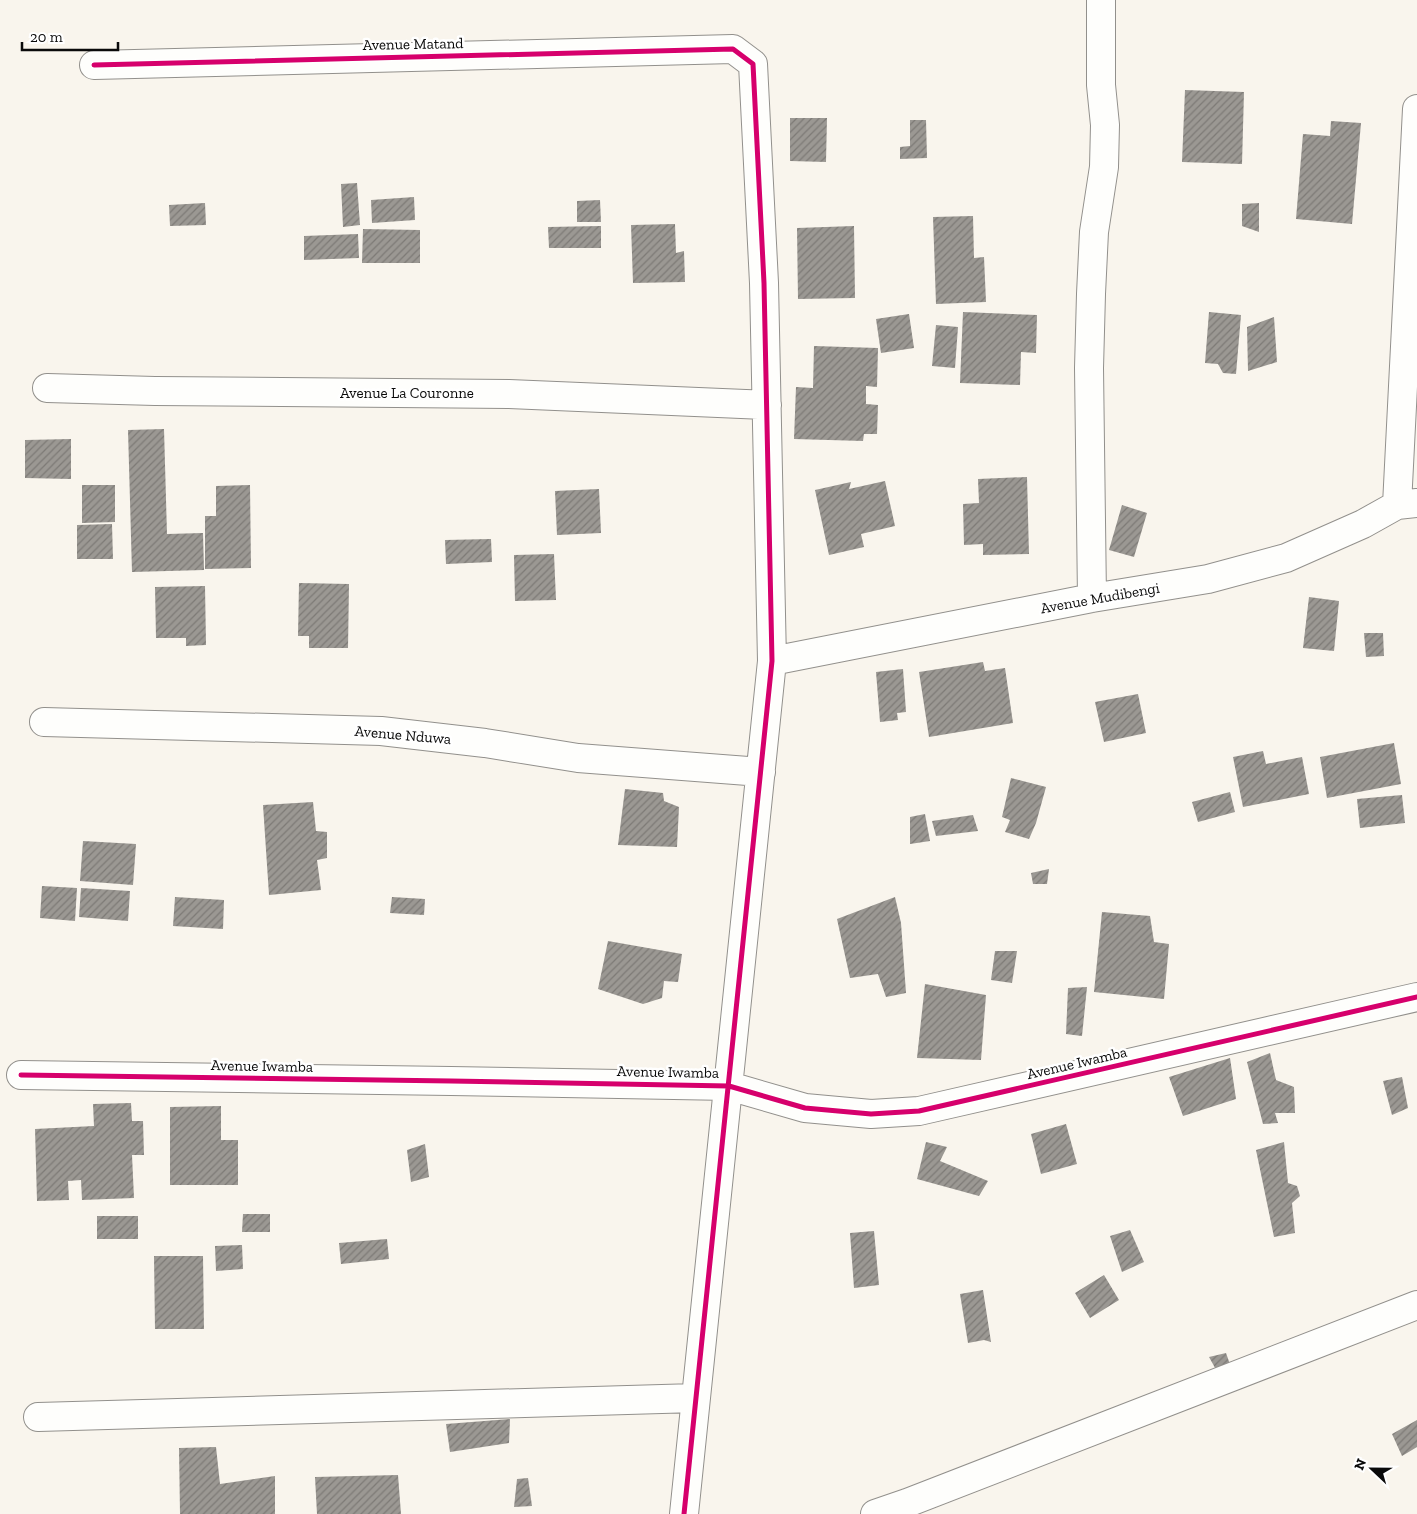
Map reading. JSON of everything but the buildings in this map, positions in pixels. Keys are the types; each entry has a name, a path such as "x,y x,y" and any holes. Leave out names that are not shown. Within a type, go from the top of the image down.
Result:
{"street":[{"path":"1092,598 1089,368 1094,232 1104,167 1105,125 1101,85 1101,0"},
{"name":"Avenue Matand","path":"94,65 733,49 753,64 764,282 767,405"},
{"path":"1407,504 1417,109"},
{"name":"Avenue La Couronne","path":"47,388 509,394 767,405"},
{"path":"684,1514 772,661 767,405"},
{"name":"Avenue Mudibengi","path":"772,661 1092,598 1208,580 1286,558 1407,504"},
{"name":"Avenue Nduwa","path":"44,722 381,730 485,743 578,758 761,772"},
{"name":"Avenue Iwamba","path":"21,1076 729,1086 805,1108 871,1114 919,1111 1417,997"},
{"path":"875,1514 916,1500 1417,1306"},
{"path":"38,1417 696,1398"}],"cycle path":[{"path":"94,65 733,49 753,64 764,283 772,661 684,1514"},
{"path":"21,1075 729,1086 805,1108 871,1114 919,1111 1417,997"}]}
